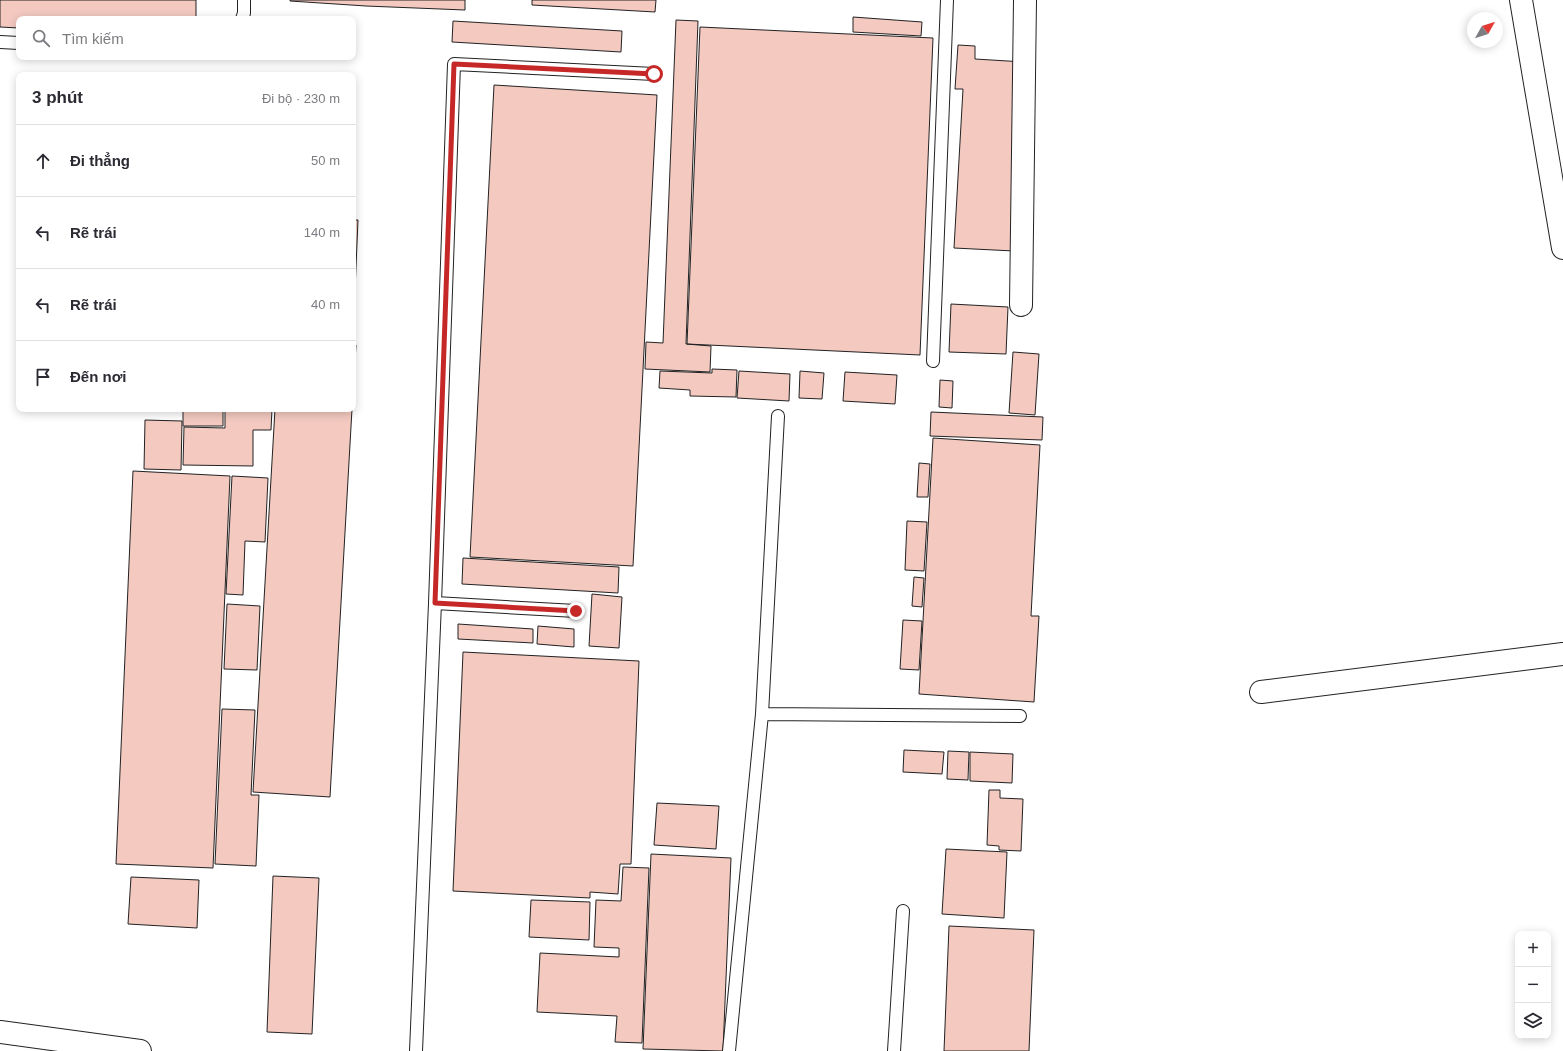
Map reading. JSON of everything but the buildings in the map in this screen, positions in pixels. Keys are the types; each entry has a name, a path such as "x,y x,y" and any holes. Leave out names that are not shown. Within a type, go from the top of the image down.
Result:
{"street":[{"path":"1021,305 1025,0"},
{"path":"1521,0 1563,248"},
{"path":"1260,692 1563,654"},
{"path":"0,1032 140,1051"}],"lane":[{"path":"243,16 244,0"},
{"path":"933,361 947,0"},
{"path":"0,42 16,43"},
{"path":"416,1051 435,603 454,64 654,74"},
{"path":"728,1051 762,714 778,416"},
{"path":"435,603 576,611"},
{"path":"762,714 1020,716"},
{"path":"894,1051 903,911"}],"route":[{"path":"576,611 435,603 454,64 654,74"}]}
